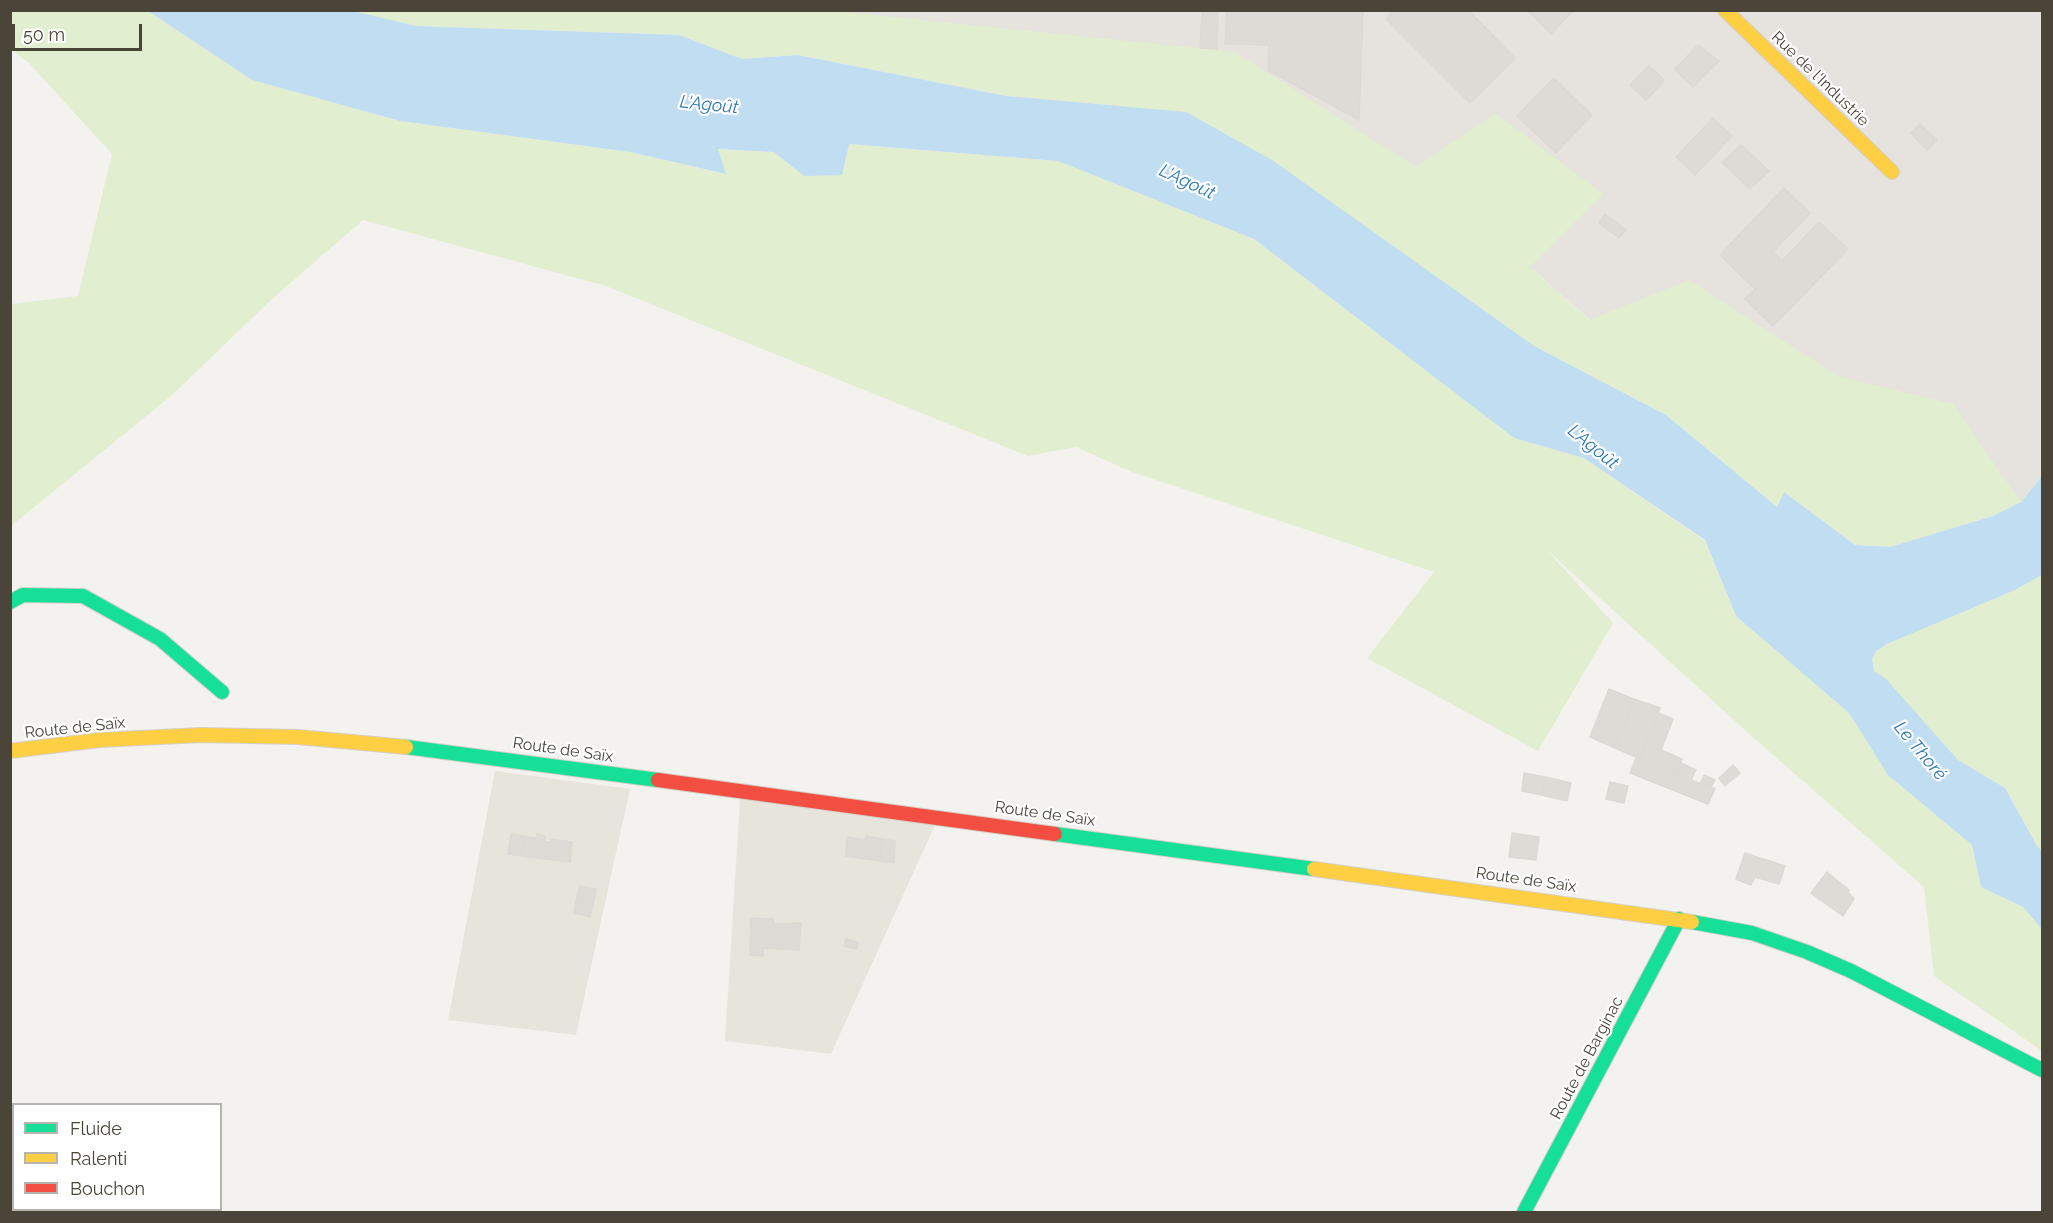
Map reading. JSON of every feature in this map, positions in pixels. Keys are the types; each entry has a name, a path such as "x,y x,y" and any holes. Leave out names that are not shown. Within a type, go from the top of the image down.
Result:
{"street":[{"name":"Rue de l'Industrie","path":"1725,10 1892,172"},
{"path":"10,602 23,595 83,596 160,639 222,692"},
{"name":"Route de Saïx","path":"10,751 99,740 201,735 298,737 456,752 1679,919 1752,933 1806,952 1851,971 2043,1070"},
{"name":"Route de Barginac","path":"1524,1212 1679,919"}],"shaded area":[{"path":"757,11 2042,11 2042,476 2021,502 1784,492 1530,267"},
{"path":"495,771 630,789 576,1035 448,1020"},
{"path":"740,799 935,825 831,1054 725,1041"}],"green space":[{"path":"826,10 1235,52 1416,167 1495,113 1603,194 1530,267 1589,320 1689,280 1838,376 1953,404 2021,502 1993,516 1890,547 1855,545 1784,492 1777,507 1666,415 1534,346 1186,112 1006,96 798,55 742,59 679,35 416,26 348,11"},
{"path":"11,11 148,11 252,80 400,121 630,152 725,174 717,149 774,152 804,176 849,144 1058,161 1254,239 1514,438 1584,458 1705,541 1736,616 1849,713 1888,775 1972,845 1981,887 2023,907 2042,929 2042,1051 1934,976 1924,887 1747,732 1546,549 1613,623 1538,751 1367,658 1434,572 1132,472 1076,447 1028,456 606,286 363,220 273,298 172,395 11,526 11,304 78,296 112,154 29,63 11,49"},
{"path":"2042,575 2042,851 2005,788 1958,760 1886,680 1874,671 1872,659 1876,651 1887,644 2015,590"}],"water":[{"path":"348,10 416,26 679,35 742,59 798,55 1006,96 1186,112 1272,160 1534,346 1666,415 1777,507 1784,492 1855,545 1890,547 1993,516 2021,502 2042,476 2042,575 2015,590 1887,644 1876,651 1872,659 1874,671 1886,679 1958,760 2005,788 2042,851 2042,929 2023,907 1981,887 1972,845 1888,775 1849,713 1736,616 1705,540 1584,458 1514,438 1254,239 1058,161 849,144 842,175 804,176 774,152 718,149 726,174 630,152 400,121 252,80 148,11"}],"building":[{"path":"1227,10 1363,10 1359,120 1268,70 1269,45 1225,44"},
{"path":"1394,10 1468,10 1515,58 1470,103 1386,19"},
{"path":"1528,10 1574,10 1551,34"},
{"path":"1202,13 1218,13 1217,49 1200,48"},
{"path":"1698,45 1719,61 1693,87 1675,69"},
{"path":"1649,66 1661,77 1642,96 1630,85"},
{"path":"1661,77 1664,81 1646,100 1642,96"},
{"path":"1554,78 1592,115 1556,153 1517,116"},
{"path":"1713,118 1732,136 1695,175 1676,157"},
{"path":"1920,124 1937,140 1927,150 1911,133"},
{"path":"1741,145 1769,171 1750,189 1722,162"},
{"path":"1784,188 1810,213 1773,252 1782,261 1819,222 1848,249 1773,326 1745,299 1755,289 1720,255"},
{"path":"1605,214 1626,230 1619,238 1599,223"},
{"path":"1609,689 1634,699 1615,748 1590,737"},
{"path":"1634,699 1660,708 1640,759 1615,748"},
{"path":"1658,713 1673,719 1661,750 1646,744"},
{"path":"1646,744 1661,750 1655,765 1676,774 1681,763 1696,770 1691,780 1715,789 1708,804 1630,773 1636,758 1640,759"},
{"path":"1661,750 1682,759 1676,774 1655,765"},
{"path":"1733,765 1740,773 1725,786 1719,778"},
{"path":"1524,773 1545,777 1542,795 1522,791"},
{"path":"1704,775 1715,780 1711,787 1700,784"},
{"path":"1545,777 1571,783 1567,801 1542,795"},
{"path":"1610,782 1628,786 1624,803 1606,799"},
{"path":"1512,833 1539,837 1536,860 1509,857"},
{"path":"511,834 524,836 522,856 508,854"},
{"path":"537,834 545,836 545,842 551,842 551,839 572,842 570,862 522,856 524,836 536,838"},
{"path":"866,836 882,839 880,861 846,856 847,837 865,840"},
{"path":"882,839 895,841 894,863 880,861"},
{"path":"1745,853 1785,866 1779,884 1755,877 1751,885 1736,879"},
{"path":"1827,872 1849,890 1848,892 1854,899 1843,916 1811,893"},
{"path":"580,886 596,889 594,900 577,897"},
{"path":"577,897 594,900 590,917 574,913"},
{"path":"751,918 774,919 774,924 801,923 799,950 763,948 763,956 750,955"},
{"path":"846,939 858,942 857,949 844,946"}],"traffic: fast":[{"path":"10,602 23,595 83,596 160,639 222,692"},
{"path":"406,747 658,780"},
{"path":"1055,834 1314,869"},
{"path":"1524,1212 1679,919"},
{"path":"1692,922 1752,933 1807,952 1851,971 2042,1070"}],"traffic: slow":[{"path":"1725,10 1892,172"},
{"path":"10,751 99,740 201,735 298,737 406,747"},
{"path":"1314,869 1692,922"}],"traffic: jam":[{"path":"658,780 1055,834"}],"water label":[{"name":"L'Agoût","path":"709,105"},
{"name":"L'Agoût","path":"1187,182"},
{"name":"L'Agoût","path":"1593,447"},
{"name":"Le Thoré","path":"1920,751"}]}
